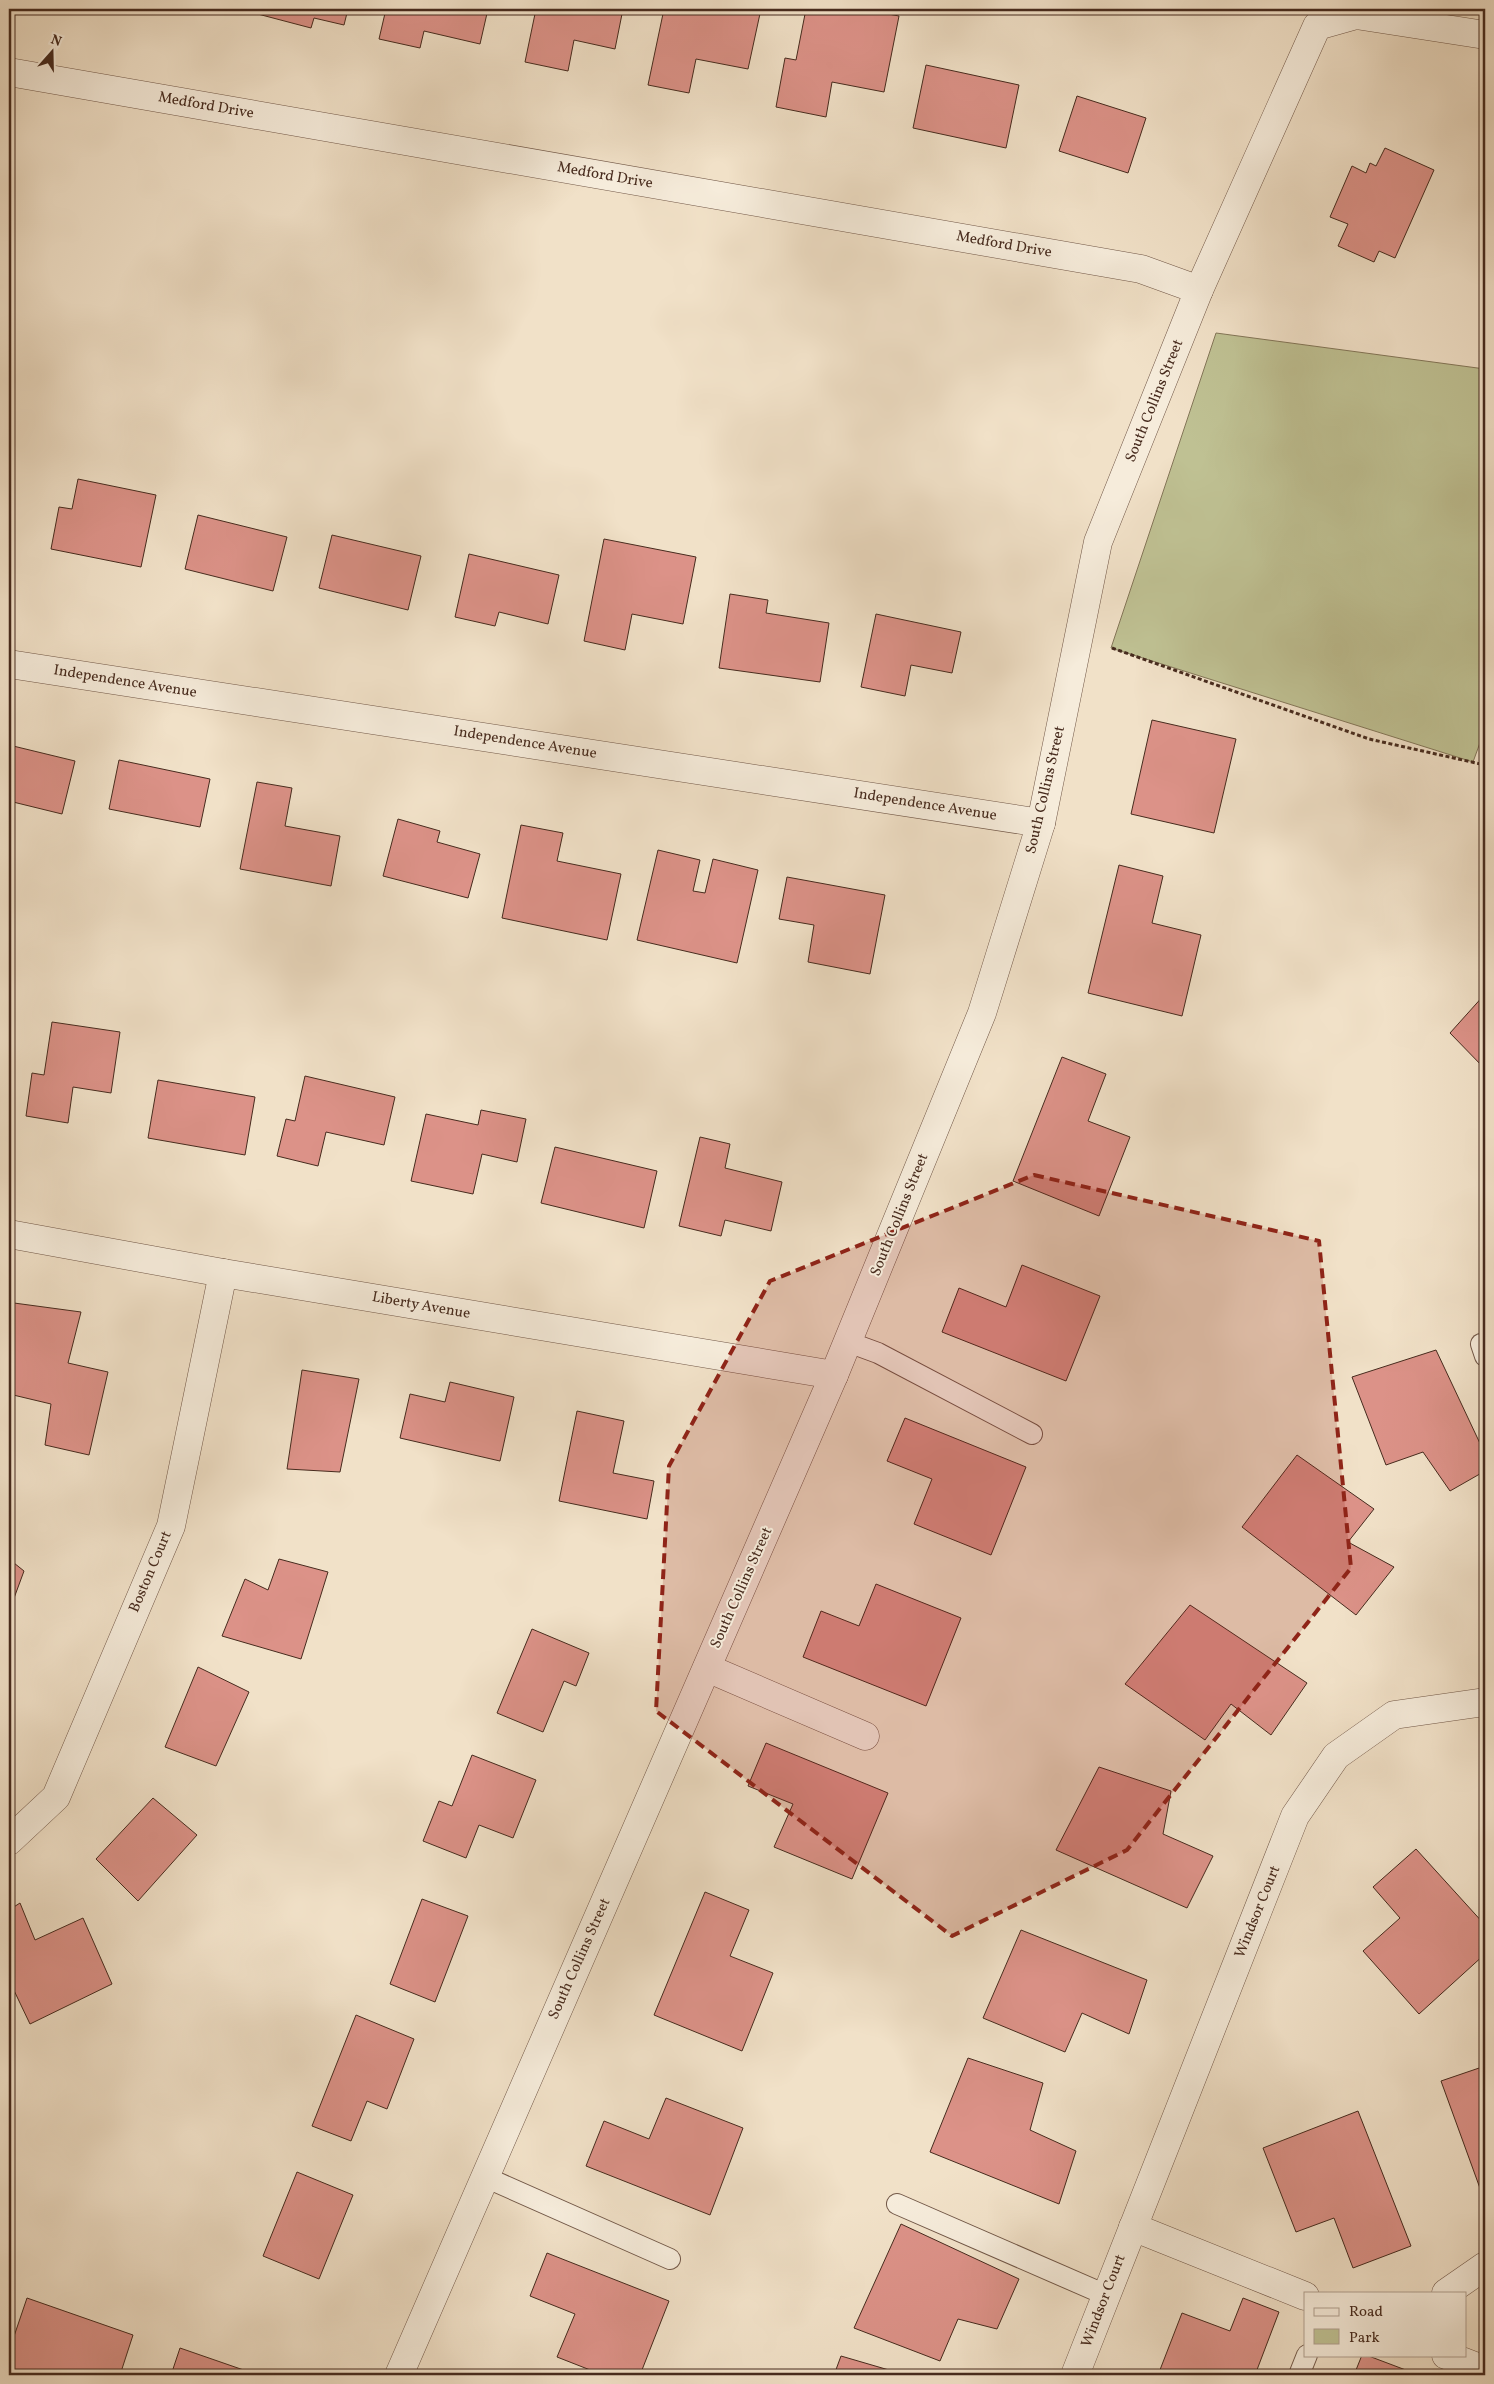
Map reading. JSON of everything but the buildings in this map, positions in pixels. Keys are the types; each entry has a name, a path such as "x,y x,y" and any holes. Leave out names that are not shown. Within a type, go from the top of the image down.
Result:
{"street":[{"name":"South Collins Street","path":"399,2375 834,1375 982,1013 1041,823 1098,542 1199,290 1317,26 1356,15 1485,35"},
{"name":"Medford Drive","path":"9,72 1142,269 1199,290"},
{"name":"Independence Avenue","path":"9,664 1041,823"},
{"name":"Liberty Avenue","path":"9,1234 223,1273 834,1375"},
{"name":"Boston Court","path":"9,1841 56,1797 171,1526 223,1273"},
{"path":"707,1668 865,1736"},
{"name":"Windsor Court","path":"1075,2375 1295,1816 1336,1756 1394,1716 1485,1702"},
{"path":"1133,2226 1304,2296"},
{"path":"1447,2292 1485,2266"},
{"path":"1448,2356 1484,2372"}],"lane":[{"path":"848,1342 878,1353 1032,1434"},
{"path":"485,2177 670,2259"},
{"path":"897,2204 1106,2295"},
{"path":"1299,2375 1307,2356"}],"path":[{"path":"1111,648 1369,739 1485,765"}],"highlighted area":[{"path":"1034,1175 1319,1241 1351,1568 1127,1850 952,1936 656,1711 669,1466 770,1281"}],"green space":[{"path":"1216,333 1485,369 1485,729 1473,762 1111,648"}]}
